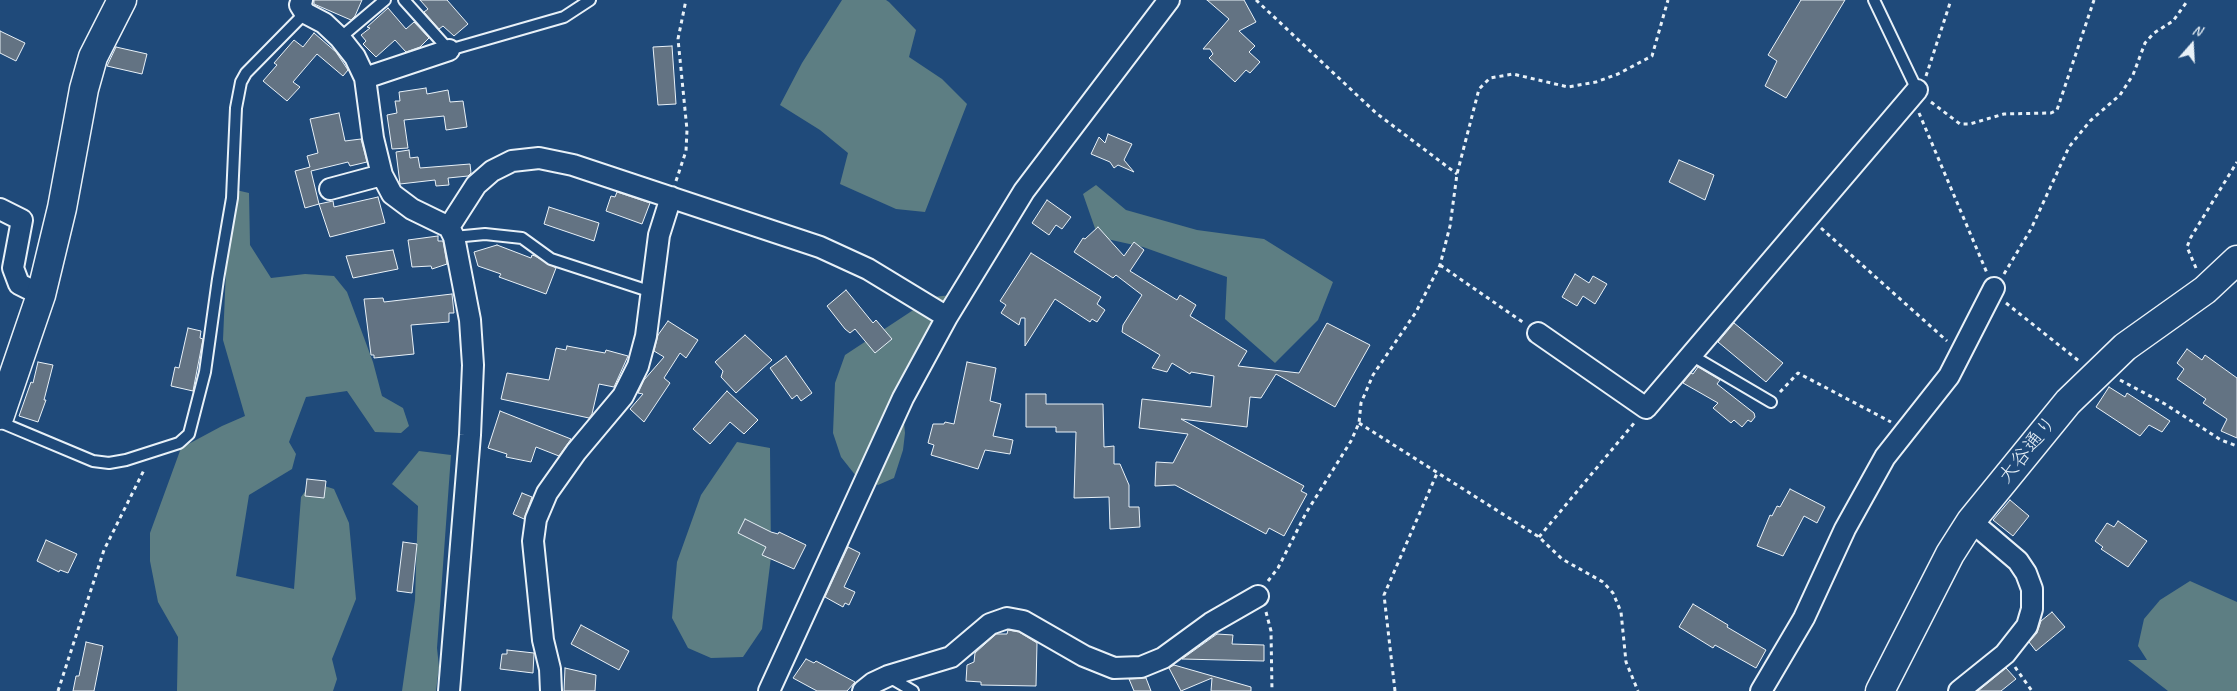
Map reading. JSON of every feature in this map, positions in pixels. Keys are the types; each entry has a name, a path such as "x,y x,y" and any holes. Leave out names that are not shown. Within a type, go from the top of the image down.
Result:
{"street":[{"path":"0,415 41,296 62,208 84,89 93,57 122,0"},
{"path":"769,691 902,398 947,317 1024,191 1169,0"},
{"path":"303,7 340,38 355,57 365,78 373,138 382,175 392,194 412,209 451,232"},
{"path":"365,78 449,50"},
{"path":"1538,333 1646,408 1917,90"},
{"path":"449,691 470,434 473,365 470,320 451,232 476,185 492,171 512,161 539,158 573,165 820,247 868,269 947,317"},
{"path":"330,188 382,175"},
{"path":"551,691 550,669 543,640 533,541 536,519 547,493 576,452 623,396 638,366 646,336 659,235 671,197"},
{"path":"0,210 22,220 13,268 19,284 41,296"},
{"name":"大谷通り","path":"1880,691 1950,554 1971,521 2068,402 2125,347 2205,290 2237,260"},
{"path":"1761,691 1804,618 1844,529 1885,458 1949,376 1994,288"},
{"path":"1959,691 2005,654 2026,626 2032,609 2032,589 2026,573 2018,561 1971,521"},
{"path":"862,691 888,676 952,657 990,624 1007,618 1023,621 1084,656 1114,668 1141,667 1163,658 1211,623 1258,596"}],"lane":[{"path":"340,38 385,0"},
{"path":"404,0 449,50 564,17 590,0"},
{"path":"1874,0 1917,90"},
{"path":"0,422 93,461 109,463 179,443 189,434 205,372 232,198 236,108 241,82 246,73 303,7"},
{"path":"451,232 522,238 551,259 652,292"},
{"path":"1691,355 1771,402"},
{"path":"888,676 913,691"}],"path":[{"path":"671,197 686,150 687,130 678,39 686,0"},
{"path":"1256,0 1376,114 1457,174"},
{"path":"1272,691 1271,631 1267,615 1258,596 1278,568 1306,513 1351,441 1359,423 1361,402 1373,375 1416,312 1440,264 1450,226 1457,174 1479,89 1490,78 1513,74 1568,87 1596,82 1618,74 1652,56 1668,0"},
{"path":"1951,0 1925,80 1917,90 1916,105 1998,297 2098,372 2144,392 2221,440 2237,446"},
{"path":"1917,90 1960,124 1970,124 2004,114 2051,113 2057,110 2094,0"},
{"path":"1994,288 2027,236 2069,148 2090,121 2120,95 2133,74 2145,43 2154,33 2173,21 2188,0"},
{"path":"2205,290 2187,247 2190,237 2237,162"},
{"path":"1809,218 1962,352"},
{"path":"1440,264 1538,333"},
{"path":"1771,402 1798,373 1907,430"},
{"path":"1539,536 1646,408"},
{"path":"1359,423 1539,536 1562,559 1603,582 1613,593 1621,612 1626,662 1638,691"},
{"path":"58,691 104,550 147,465 149,453"},
{"path":"1395,691 1384,595 1438,471"},
{"path":"2005,654 2032,691"}],"green space":[{"path":"842,0 886,0 889,2 916,30 909,57 942,79 967,104 925,212 896,209 840,184 848,153 820,130 780,105 802,63"},
{"path":"1096,185 1126,210 1197,230 1264,239 1333,282 1318,320 1275,363 1225,319 1227,277 1143,247 1098,237 1083,194"},
{"path":"236,190 249,193 250,245 271,278 305,274 334,276 347,292 373,362 382,396 403,408 409,426 401,433 375,432 347,391 306,397 289,442 296,454 292,469 249,495 236,576 294,589 301,497 312,482 334,489 349,523 356,599 332,659 337,679 333,691 177,691 178,637 158,602 150,561 150,533 181,448 245,416 223,340 227,246"},
{"path":"961,294 934,348 900,381 905,433 903,450 894,478 878,485 856,476 841,457 833,433 835,383 845,355 933,297"},
{"path":"737,442 770,448 771,557 762,629 743,657 711,658 688,648 672,618 677,562 701,495"},
{"path":"419,451 451,455 437,648 439,667 436,691 402,691 415,600 418,506 392,484"},
{"path":"2190,581 2237,602 2237,691 2168,691 2128,660 2147,660 2138,646 2144,619 2160,600"}],"building":[{"path":"314,0 362,0 355,16 351,20 314,4"},
{"path":"420,0 447,0 468,24 454,36 443,26 439,29 424,12 428,9"},
{"path":"1207,0 1244,0 1256,22 1239,31 1255,46 1249,52 1260,62 1250,73 1246,70 1235,82 1209,58 1213,54 1210,49 1203,49 1229,19"},
{"path":"1801,0 1845,0 1786,98 1765,86 1777,61 1768,55"},
{"path":"388,8 406,29 414,22 429,38 420,47 406,52 395,40 376,57 363,44 366,41 361,35"},
{"path":"0,31 25,43 16,61 0,53"},
{"path":"314,33 336,52 348,70 343,76 317,54 293,82 300,87 287,101 263,81 277,65 274,63 294,40 303,47"},
{"path":"672,46 676,104 658,105 653,47"},
{"path":"116,47 147,54 142,74 107,66"},
{"path":"426,88 427,94 448,90 450,102 463,101 467,127 446,130 444,116 404,120 408,148 392,149 387,115 397,113 395,101 400,101 399,92"},
{"path":"339,113 345,141 361,139 367,162 350,166 348,162 311,171 319,204 305,208 295,171 310,167 307,156 318,153 310,119"},
{"path":"1108,134 1132,144 1124,160 1134,172 1118,165 1114,168 1110,162 1091,154 1099,137 1105,143"},
{"path":"409,150 410,158 418,157 420,168 470,164 471,173 468,176 448,178 449,185 436,186 435,180 400,184 396,152"},
{"path":"1679,160 1714,175 1705,200 1669,182"},
{"path":"617,192 650,203 642,224 606,211 611,196 615,197"},
{"path":"378,197 385,223 330,237 319,204 333,201 334,207"},
{"path":"1047,200 1071,217 1062,229 1056,225 1049,235 1032,223"},
{"path":"549,207 599,223 594,241 544,224"},
{"path":"1098,227 1124,256 1134,242 1144,250 1130,271 1177,300 1180,295 1196,305 1190,316 1247,351 1238,366 1299,373 1327,323 1370,345 1335,407 1276,374 1261,398 1250,397 1247,427 1181,419 1304,486 1301,491 1307,494 1284,536 1269,528 1266,534 1175,485 1155,486 1156,462 1173,463 1188,434 1139,428 1142,399 1211,407 1214,376 1191,372 1190,374 1172,363 1167,372 1152,368 1160,355 1122,332 1123,325 1142,295 1116,275 1113,278 1074,252 1083,238 1085,239"},
{"path":"438,236 438,241 443,241 447,264 432,269 431,266 412,267 408,240"},
{"path":"497,245 531,258 532,255 535,256 556,268 546,294 499,277 501,274 478,266 474,252"},
{"path":"393,250 398,269 353,278 346,256"},
{"path":"1031,253 1101,297 1097,304 1105,310 1097,322 1092,319 1090,322 1055,299 1025,346 1025,318 1021,318 1019,325 1001,313 1006,305 1000,301"},
{"path":"1575,274 1589,283 1593,276 1607,284 1595,304 1583,296 1577,306 1562,297"},
{"path":"846,290 873,323 876,320 892,339 875,353 855,329 850,333 845,329 827,306"},
{"path":"452,294 454,313 449,313 449,322 411,325 414,354 374,358 374,355 371,355 364,299 383,298 384,302"},
{"path":"668,321 698,340 686,358 680,353 664,378 670,383 644,422 630,409 643,394 638,393 644,380 664,357 654,351 658,335"},
{"path":"1734,323 1783,363 1766,382 1718,342"},
{"path":"188,328 201,331 200,338 203,339 193,391 171,386 175,367 179,368"},
{"path":"745,335 772,360 736,393 721,377 723,371 715,362"},
{"path":"567,346 605,353 606,350 628,356 614,387 599,384 592,414 589,418 501,399 507,373 549,380 556,348 566,350"},
{"path":"2187,349 2202,360 2205,355 2237,378 2237,438 2221,431 2227,419 2203,403 2206,399 2177,379 2184,369 2177,363"},
{"path":"786,356 812,393 801,401 797,395 792,399 770,368"},
{"path":"38,362 53,365 44,400 46,400 38,422 19,416 31,382 33,383"},
{"path":"967,362 996,368 990,401 1001,404 993,436 1013,440 1010,454 985,450 978,469 931,455 934,445 928,443 933,424 944,424 945,422 954,424"},
{"path":"1698,367 1720,380 1717,384 1754,413 1755,417 1751,422 1748,420 1742,427 1734,420 1731,423 1713,408 1718,403 1683,383"},
{"path":"2109,387 2125,397 2127,393 2170,421 2162,432 2149,425 2140,436 2096,407"},
{"path":"727,391 758,420 744,434 730,422 710,444 693,429"},
{"path":"1026,394 1046,394 1046,404 1103,404 1104,447 1114,446 1114,464 1120,464 1129,485 1129,507 1139,507 1140,527 1110,529 1109,497 1074,498 1076,432 1056,432 1056,427 1026,427"},
{"path":"500,411 571,439 559,456 536,447 531,462 506,457 507,454 488,448"},
{"path":"307,479 326,481 324,498 305,496"},
{"path":"1790,489 1825,507 1817,523 1804,516 1783,556 1757,546 1770,515 1772,516 1777,506 1780,507"},
{"path":"522,493 532,497 524,519 513,514"},
{"path":"2010,500 2029,516 2013,536 1993,520"},
{"path":"745,519 771,532 778,534 779,532 806,545 794,569 762,555 766,547 738,533"},
{"path":"2118,521 2147,541 2128,567 2101,549 2103,547 2095,541 2107,523 2114,527"},
{"path":"46,540 77,554 68,573 60,570 59,572 37,561"},
{"path":"403,542 417,544 412,593 397,591"},
{"path":"848,547 860,553 844,587 855,592 849,605 845,603 843,607 825,597"},
{"path":"1693,604 1766,650 1756,668 1715,645 1713,648 1679,627"},
{"path":"2052,612 2065,627 2036,651 2029,642 2037,633 2041,621"},
{"path":"581,625 629,651 619,670 571,644"},
{"path":"1008,630 1019,632 1037,643 1036,686 981,685 981,682 966,681 967,665 974,662 975,653 996,634 1007,634"},
{"path":"1217,634 1233,635 1232,644 1264,645 1264,661 1182,659"},
{"path":"86,642 103,646 94,691 73,691 76,676 79,676"},
{"path":"507,650 534,653 533,673 500,669 502,654 507,654"},
{"path":"806,659 814,663 816,661 855,682 847,691 817,691 793,678"},
{"path":"1174,665 1251,687 1251,691 1211,691 1212,678 1181,691 1169,668"},
{"path":"565,668 596,675 595,691 564,691"},
{"path":"2006,668 2016,679 2001,691 1978,691"},
{"path":"1146,678 1151,691 1134,691 1129,679"}]}
